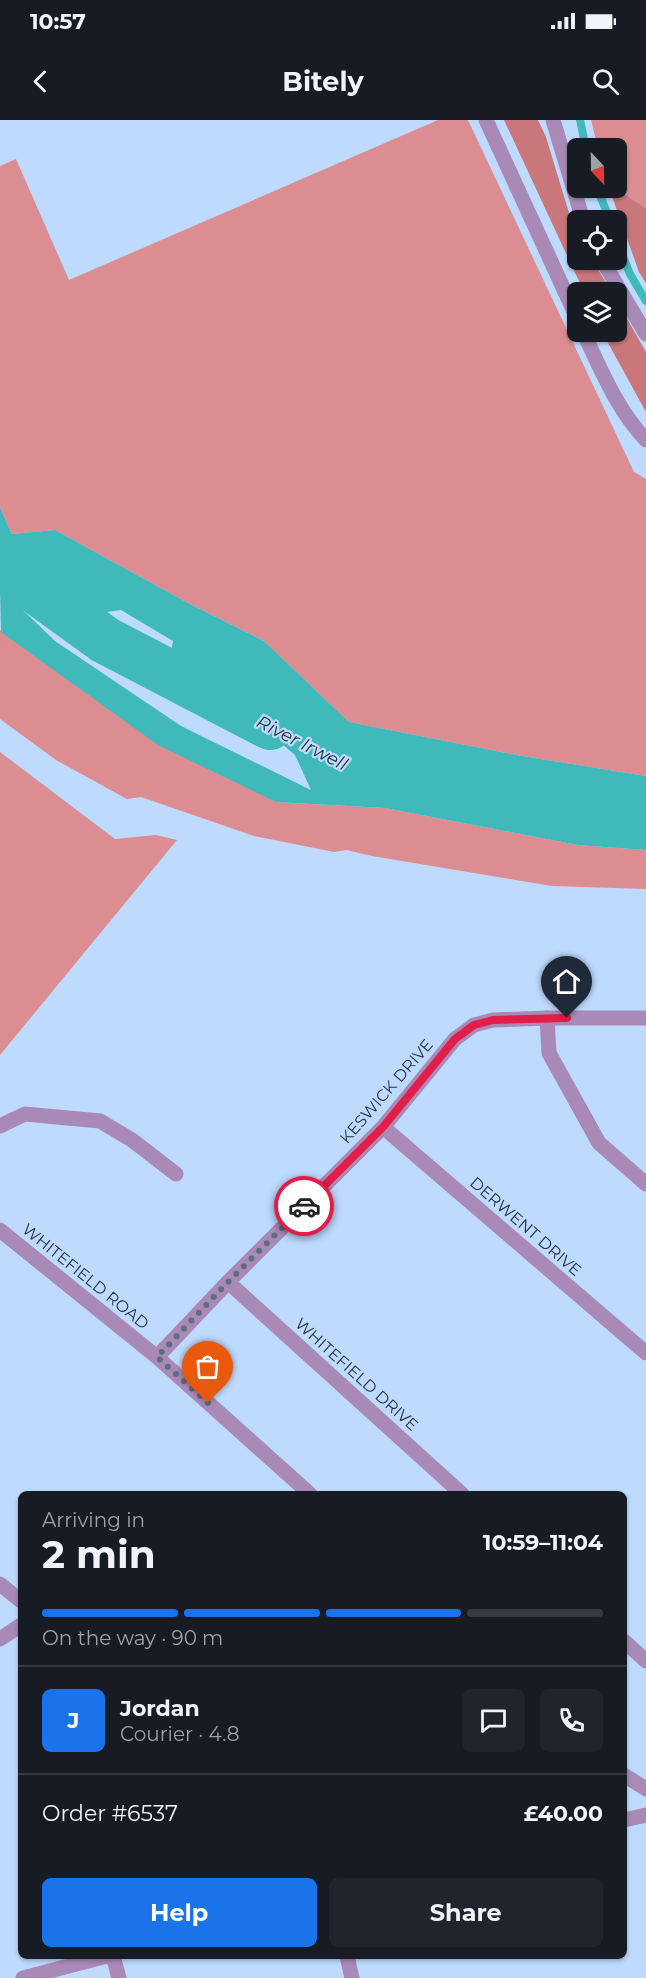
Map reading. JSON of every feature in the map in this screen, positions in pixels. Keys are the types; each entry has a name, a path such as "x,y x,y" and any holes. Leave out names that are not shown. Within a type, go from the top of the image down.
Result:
{"street":[{"path":"486,120 567,296"},
{"path":"554,120 580,210"},
{"path":"608,270 646,334"},
{"path":"588,342 615,399 636,430 646,440"},
{"path":"547,1018 549,1053 599,1143 644,1178"},
{"name":"KESWICK DRIVE","path":"157,1357 228,1282 383,1127 455,1039 474,1025 493,1020 646,1018"},
{"path":"0,1126 25,1114 100,1121 132,1140 176,1174"},
{"name":"DERWENT DRIVE","path":"383,1127 646,1353"},
{"name":"WHITEFIELD ROAD","path":"0,1230 157,1357 307,1491"},
{"name":"WHITEFIELD DRIVE","path":"228,1282 459,1491"},
{"path":"0,1584 18,1599"},
{"path":"0,1639 18,1627"},
{"path":"627,1644 646,1661"},
{"path":"627,1777 646,1789"},
{"path":"627,1819 646,1815"},
{"path":"23,1978 96,1959"},
{"path":"114,1959 119,1978"},
{"path":"347,1959 352,1978"}],"shaded area":[{"path":"438,120 468,120 567,330 567,342 573,342 634,472 646,479 646,776 522,756 349,722 264,641 188,603 55,530 12,534 0,508 0,166 16,159 69,280"},
{"path":"504,120 538,120 546,137 568,210 567,255"},
{"path":"591,120 646,120 646,208 627,196 627,138 596,138"},
{"path":"627,196 646,208 646,283 639,272 627,238 627,210 617,210 613,198 627,198"},
{"path":"574,270 598,270 606,282 579,282"},
{"path":"627,319 646,352 646,412 608,342 627,342"},
{"path":"0,630 66,678 276,802 385,808 578,845 646,850 646,889 552,886 347,850 334,852 254,836 141,797 127,799 56,760 0,719"},
{"path":"0,752 115,839 156,835 177,840 0,1055"}],"water":[{"path":"0,508 12,534 55,530 188,603 264,641 349,722 522,756 646,776 646,850 578,845 385,808 276,802 158,745 1,632 0,588 55,641 181,726 311,790 295,755 270,734 227,711 200,683 169,663 173,641 121,610 84,615 40,604 27,578 0,575"}],"waterway":[{"path":"580,120 584,138"},
{"path":"601,198 606,210"},
{"path":"627,266 646,301"},
{"name":"River Irwell","path":"0,564 105,640 270,726"}],"way so far":[{"path":"208,1403 157,1357 304,1206"}],"route":[{"path":"304,1206 383,1127 455,1039 474,1025 493,1020 567,1018"}]}
